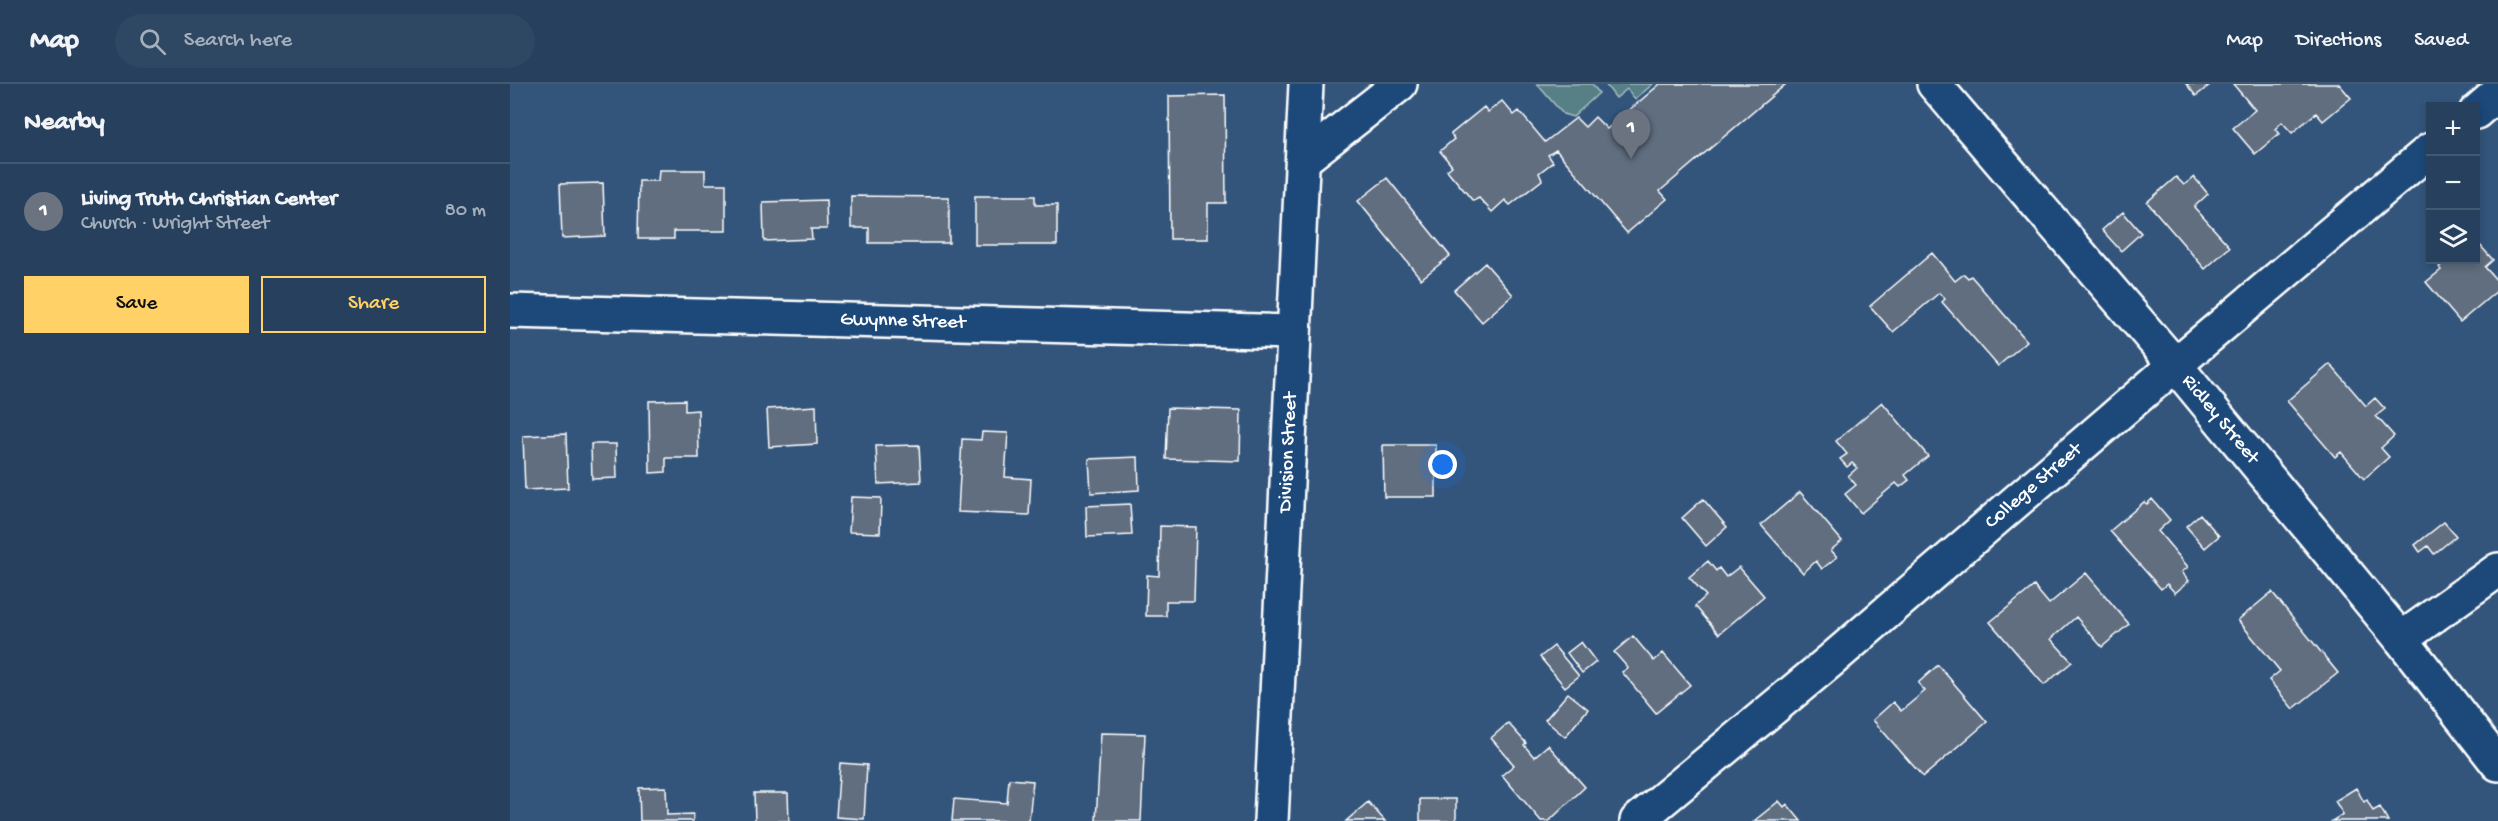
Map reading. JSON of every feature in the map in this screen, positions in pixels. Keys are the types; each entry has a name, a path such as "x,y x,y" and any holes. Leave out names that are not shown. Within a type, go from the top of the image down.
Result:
{"street":[{"name":"Division Street","path":"1271,821 1306,84"},
{"path":"1302,160 1400,84"},
{"name":"Ridley Street","path":"1934,84 2175,365 2401,639 2498,764"},
{"path":"2480,108 2498,93"},
{"name":"College Street","path":"1651,816 2175,365 2426,153"},
{"name":"Gwynne Street","path":"510,311 1294,332"},
{"path":"2401,639 2498,570"}],"green space":[{"path":"1537,84 1592,84 1599,93 1573,117 1563,114"},
{"path":"1605,84 1653,84 1635,99 1627,89 1616,98"}],"building":[{"path":"1660,84 1786,84 1660,191 1667,199 1627,233 1556,150 1548,155 1553,162 1539,173 1542,180 1510,205 1505,200 1492,212 1479,198 1473,201 1447,170 1452,166 1440,151 1454,139 1451,134 1484,107 1488,112 1502,101 1514,115 1519,111 1545,142 1576,118 1585,127 1595,117 1607,129"},
{"path":"2186,84 2211,84 2196,96"},
{"path":"2233,84 2339,84 2351,98 2323,121 2316,113 2292,133 2282,122 2275,129 2279,134 2255,154 2233,128 2255,110"},
{"path":"1225,95 1226,203 1208,203 1208,239 1170,239 1169,96"},
{"path":"659,170 705,170 705,184 726,184 726,231 674,231 674,239 638,239 639,181 658,181"},
{"path":"2176,177 2184,185 2194,177 2208,194 2194,207 2230,247 2205,269 2147,202"},
{"path":"1387,178 1450,256 1421,279 1358,201"},
{"path":"603,183 605,236 562,238 560,184"},
{"path":"851,196 949,197 949,243 869,243 869,228 851,228"},
{"path":"975,196 1035,196 1035,205 1057,205 1057,245 975,245"},
{"path":"826,200 827,229 811,229 812,239 764,241 763,202"},
{"path":"2123,212 2141,233 2121,251 2102,230"},
{"path":"2480,245 2493,260 2485,267 2498,282 2498,290 2460,322 2426,282 2441,270 2439,267 2443,264 2480,264"},
{"path":"1932,253 1955,281 1964,274 1968,278 1971,276 2027,341 1998,366 1942,302 1945,299 1939,293 1893,332 1870,306"},
{"path":"1485,263 1513,295 1482,322 1454,290"},
{"path":"2330,364 2366,406 2375,398 2385,409 2376,416 2394,436 2381,448 2389,457 2364,479 2341,452 2335,457 2287,401"},
{"path":"685,400 685,411 698,410 699,458 666,458 666,472 650,473 649,401"},
{"path":"1882,402 1928,456 1905,475 1909,480 1900,487 1896,483 1861,513 1845,494 1856,485 1848,476 1857,468 1852,463 1847,467 1840,459 1847,454 1836,441"},
{"path":"816,406 817,444 769,447 767,409"},
{"path":"1168,408 1241,410 1240,461 1166,459"},
{"path":"982,432 1008,433 1005,477 1031,479 1029,515 958,512 962,439 981,440"},
{"path":"566,434 568,488 525,490 523,436"},
{"path":"591,444 616,444 617,478 592,479"},
{"path":"919,445 921,482 878,484 876,446"},
{"path":"1383,445 1436,445 1436,497 1384,497"},
{"path":"1138,457 1139,490 1091,493 1089,459"},
{"path":"1800,492 1842,541 1831,550 1837,557 1822,569 1816,561 1803,573 1761,525"},
{"path":"851,497 881,498 880,533 849,532"},
{"path":"1703,499 1727,527 1706,546 1682,518"},
{"path":"2152,499 2170,520 2158,531 2188,567 2182,572 2189,581 2175,593 2167,584 2161,589 2110,531 2144,502 2147,504"},
{"path":"1130,504 1132,535 1087,537 1086,506"},
{"path":"2200,514 2219,536 2205,548 2186,526"},
{"path":"2444,522 2456,536 2434,554 2428,546 2420,552 2415,545"},
{"path":"1160,526 1196,527 1194,601 1166,601 1166,616 1146,616 1147,575 1159,576"},
{"path":"1708,561 1716,571 1719,568 1726,577 1739,567 1764,596 1719,634 1695,606 1706,596 1689,577"},
{"path":"2086,573 2129,624 2102,647 2076,617 2051,639 2072,662 2044,685 1990,622 2034,586 2049,604"},
{"path":"2272,592 2338,673 2293,709 2269,680 2280,671 2238,620"},
{"path":"1633,636 1654,661 1663,653 1690,685 1656,713 1622,672 1628,668 1614,652"},
{"path":"1581,642 1596,662 1582,673 1567,653"},
{"path":"1554,646 1579,676 1565,687 1540,657"},
{"path":"1938,665 1987,722 1923,777 1873,720 1893,702 1901,711 1925,691 1918,683"},
{"path":"1568,693 1588,709 1565,737 1545,720"},
{"path":"1508,723 1526,743 1524,745 1534,757 1548,745 1585,787 1549,821 1541,821 1502,775 1514,765 1491,738"},
{"path":"1101,733 1145,734 1141,821 1096,821"},
{"path":"840,763 867,765 864,819 836,817"},
{"path":"1009,779 1033,781 1029,821 952,821 954,799 1007,803"},
{"path":"666,787 667,815 693,814 693,821 640,821 639,788"},
{"path":"2356,788 2364,802 2367,800 2373,811 2380,807 2388,821 2332,821 2343,814 2335,801"},
{"path":"754,793 788,793 789,821 755,821"},
{"path":"1420,799 1456,799 1456,821 1420,821"},
{"path":"1779,801 1784,807 1787,804 1801,821 1754,821"},
{"path":"1368,802 1385,821 1346,821"}],"place":[{"name":"Living Truth Christian Center","path":"1631,159"}]}
